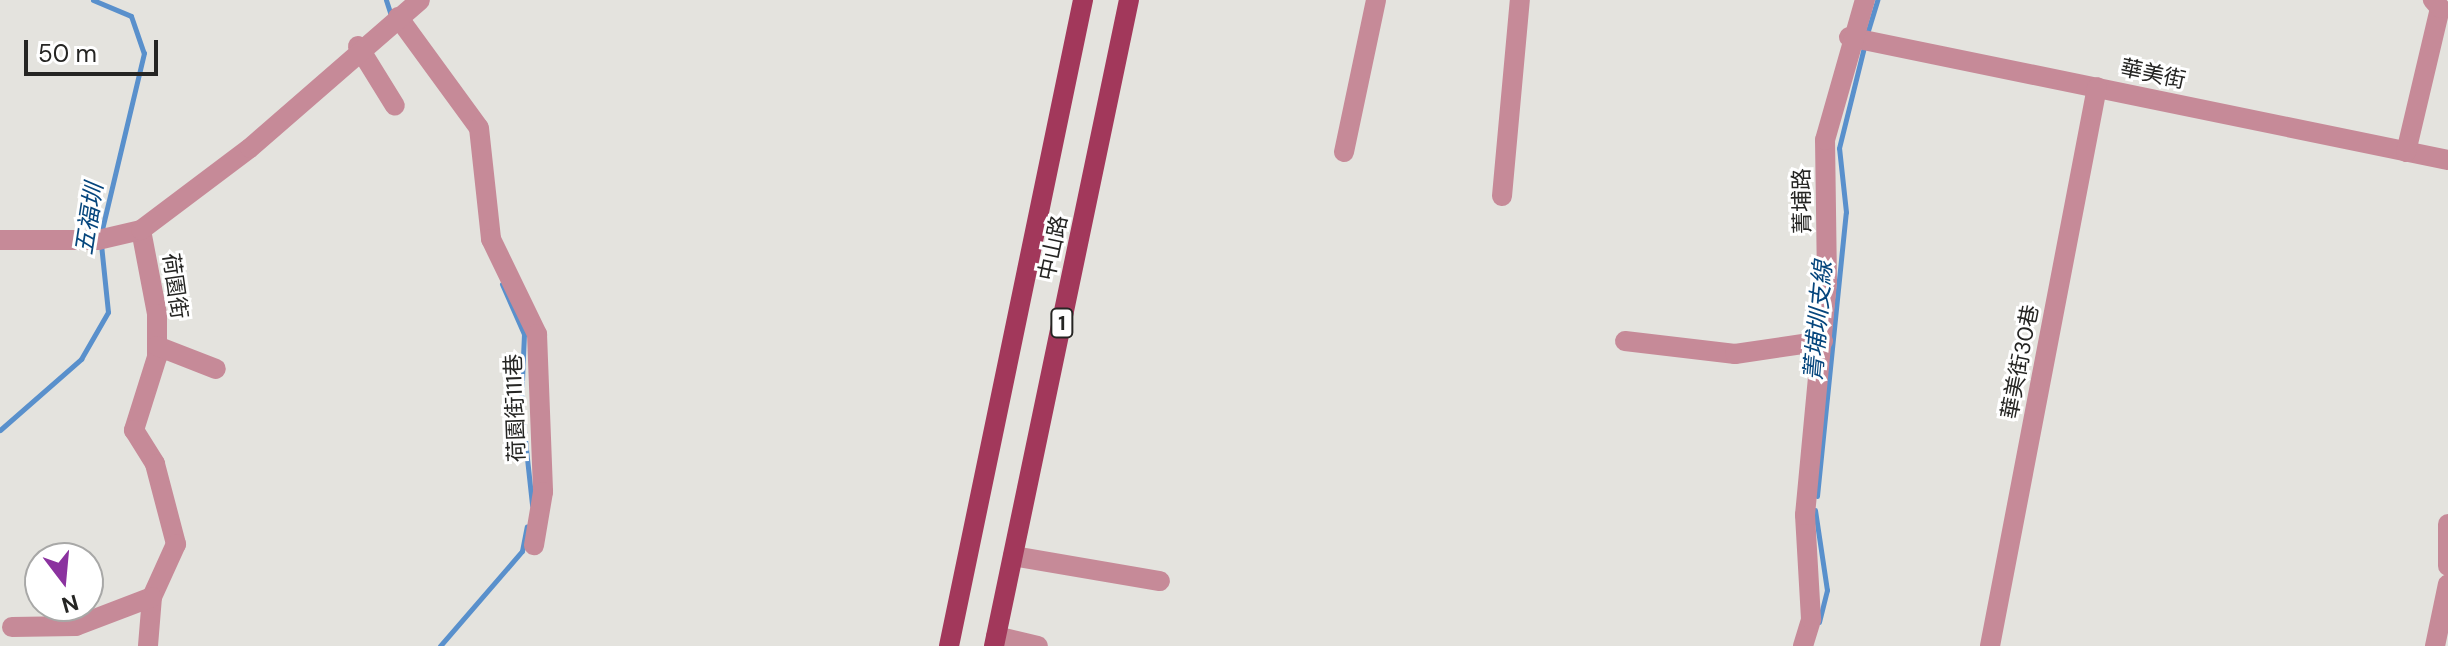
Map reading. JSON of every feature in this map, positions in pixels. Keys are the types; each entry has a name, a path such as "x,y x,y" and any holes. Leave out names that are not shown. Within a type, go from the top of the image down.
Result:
{"main road":[{"name":"中山路","path":"949,646 1083,0"},
{"name":"中山路","path":"995,641 1129,0"}],"street":[{"name":"荷園街","path":"148,646 152,597 176,544 163,485 134,430 157,346 141,230 250,148 358,46 420,0"},
{"path":"1344,152 1376,0"},
{"path":"1502,196 1520,0"},
{"name":"菁埔路","path":"1803,646 1811,619 1805,515 1823,341 1825,140 1849,37 1865,0"},
{"path":"2406,152 2440,6"},
{"name":"荷園街111巷","path":"398,17 479,128 491,239 537,334 543,492 534,545"},
{"name":"華美街","path":"1849,37 2448,160"},
{"path":"358,46 395,106"},
{"name":"華美街30巷","path":"1990,646 2097,87"},
{"path":"0,240 98,240 141,230"},
{"path":"1625,341 1735,354 1823,341"},
{"path":"157,346 216,369"},
{"path":"2448,524 2448,566"},
{"path":"1013,556 1160,581"},
{"path":"2435,646 2448,584"},
{"path":"12,627 76,626 152,597"},
{"path":"995,641 1038,646"}],"waterway":[{"name":"五福圳","path":"93,0 131,16 144,53 101,234"},
{"path":"386,0 392,18"},
{"name":"菁埔圳支線","path":"1866,37 1877,0"},
{"name":"菁埔圳支線","path":"1817,496 1846,212 1839,148 1864,47"},
{"name":"五福圳","path":"0,430 81,359 108,312 101,244"},
{"path":"502,284 524,334 521,403 532,505"},
{"name":"菁埔圳支線","path":"1815,510 1827,590 1819,622"},
{"path":"440,646 522,551 527,526"}]}
